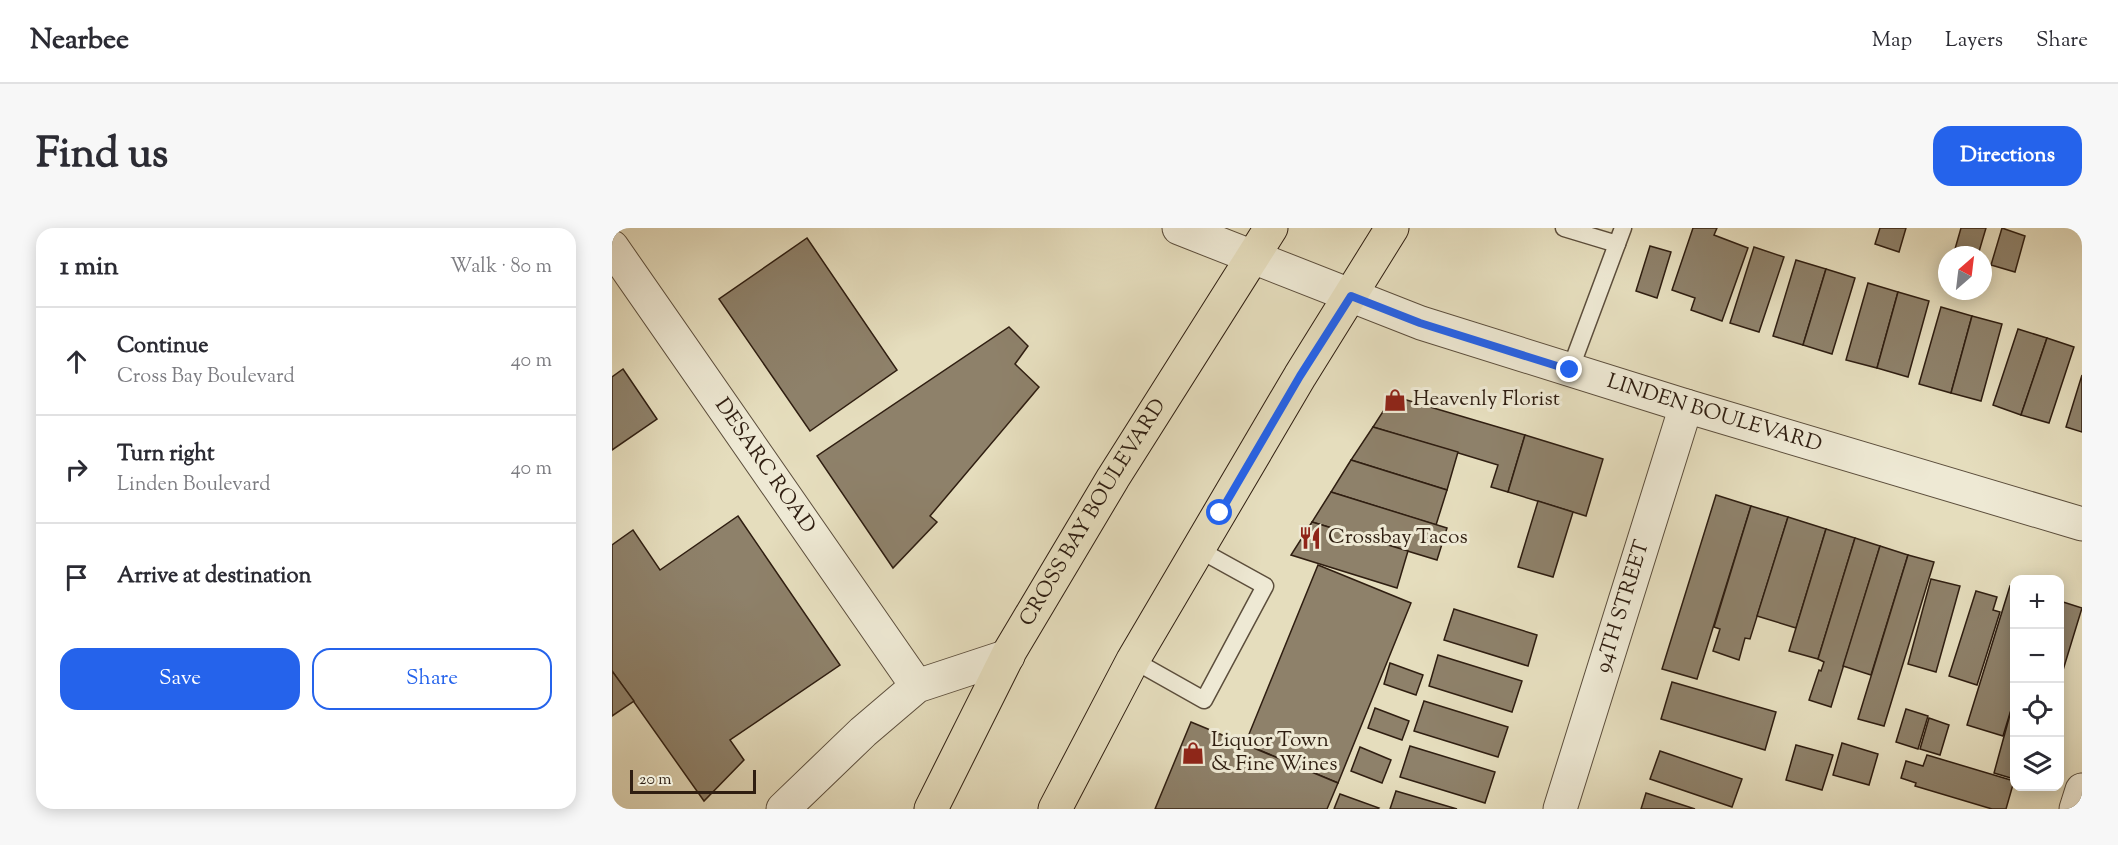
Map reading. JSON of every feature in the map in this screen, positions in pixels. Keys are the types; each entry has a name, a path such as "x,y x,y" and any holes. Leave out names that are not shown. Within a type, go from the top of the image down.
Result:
{"main road":[{"name":"CROSS BAY BOULEVARD","path":"931,809 1008,656 1113,478 1271,228"},
{"path":"1055,809 1133,660 1300,376 1392,228"}],"street":[{"name":"LINDEN BOULEVARD","path":"1179,228 1420,323 1686,406 2082,524"},
{"name":"DESARC ROAD","path":"612,247 917,686"},
{"name":"94TH STREET","path":"1560,809 1686,406"},
{"path":"783,809 863,732 917,686 1008,656"},
{"path":"2076,809 2082,790"}],"lane":[{"path":"1564,228 1617,244"},
{"path":"1570,370 1623,228"},
{"path":"1133,660 1204,700 1265,586 1198,549"}],"building":[{"path":"1693,228 1717,228 1714,235 1748,248 1722,321 1691,310 1695,298 1672,290"},
{"path":"1880,228 1906,228 1899,252 1875,244"},
{"path":"1961,228 1986,228 1981,246 1956,246"},
{"path":"2002,228 2025,236 2015,272 1992,265"},
{"path":"807,238 897,370 810,431 719,299"},
{"path":"1650,246 1671,252 1657,298 1636,291"},
{"path":"1754,247 1784,257 1759,332 1730,323"},
{"path":"1796,260 1826,269 1803,345 1773,336"},
{"path":"1826,269 1855,278 1832,354 1803,345"},
{"path":"1868,283 1898,292 1877,368 1846,360"},
{"path":"1898,292 1929,301 1908,377 1877,368"},
{"path":"1941,307 1972,316 1951,393 1919,384"},
{"path":"1972,316 2002,324 1981,401 1951,393"},
{"path":"1009,327 1028,346 1015,364 1039,387 930,516 937,522 893,568 817,456"},
{"path":"2018,329 2047,338 2021,415 1993,405"},
{"path":"2047,338 2074,347 2049,423 2021,415"},
{"path":"623,369 657,419 612,450 612,377"},
{"path":"2082,375 2082,432 2066,427"},
{"path":"1393,396 1525,435 1508,492 1491,487 1498,465 1373,427"},
{"path":"1373,427 1458,452 1447,490 1351,460"},
{"path":"1525,435 1603,459 1586,516 1508,492"},
{"path":"1351,460 1447,490 1436,525 1331,492"},
{"path":"1331,492 1447,528 1437,560 1312,522"},
{"path":"1716,495 1751,506 1697,679 1662,669"},
{"path":"1538,501 1573,512 1553,577 1518,567"},
{"path":"1751,506 1788,517 1750,639 1745,638 1739,660 1713,651 1720,629 1714,627"},
{"path":"738,516 840,665 730,740 744,760 704,801 612,671 612,545 633,530 660,570"},
{"path":"1788,517 1826,529 1796,628 1757,616"},
{"path":"1312,522 1408,551 1397,588 1291,555"},
{"path":"1826,529 1855,538 1818,659 1789,651"},
{"path":"1855,538 1880,546 1831,707 1809,700 1824,662 1818,659"},
{"path":"1880,546 1908,555 1871,675 1843,666"},
{"path":"1908,555 1934,562 1884,726 1858,719"},
{"path":"1318,565 1411,603 1338,783 1245,744"},
{"path":"1931,579 1960,586 1936,672 1908,664"},
{"path":"2010,586 2010,713 2003,736 1967,725"},
{"path":"1976,591 1997,597 1993,610 2000,612 1977,685 1949,676"},
{"path":"2064,602 2082,608 2064,667"},
{"path":"1454,609 1537,635 1528,666 1444,640"},
{"path":"1438,655 1522,681 1512,712 1429,686"},
{"path":"1390,663 1423,675 1416,695 1384,684"},
{"path":"612,671 634,701 612,716"},
{"path":"1672,682 1776,712 1765,750 1661,719"},
{"path":"1424,701 1508,727 1498,757 1414,731"},
{"path":"1375,708 1409,721 1402,740 1368,728"},
{"path":"1906,709 1928,716 1918,749 1896,742"},
{"path":"2010,715 2010,778 1994,773"},
{"path":"1929,718 1949,725 1940,755 1920,749"},
{"path":"1191,722 1338,783 1327,809 1155,809"},
{"path":"1842,743 1878,754 1869,785 1833,775"},
{"path":"1796,745 1833,755 1822,790 1786,780"},
{"path":"1410,746 1495,772 1485,803 1400,777"},
{"path":"1360,747 1391,760 1382,783 1351,771"},
{"path":"1660,751 1742,779 1732,807 1650,779"},
{"path":"1927,755 2010,780 2011,791 2006,809 1992,809 1915,786 1916,783 1901,778 1906,761 1923,766"},
{"path":"1396,791 1457,809 1390,809"},
{"path":"1646,793 1695,809 1641,809"},
{"path":"1340,794 1379,808 1334,809"}],"place":[{"name":"Heavenly Florist","path":"1395,400"},
{"name":"Crossbay Tacos","path":"1310,538"},
{"name":"Liquor Town & Fine Wines","path":"1193,753"}],"route":[{"path":"1220,513 1300,376 1351,296 1420,323 1570,370"}]}
